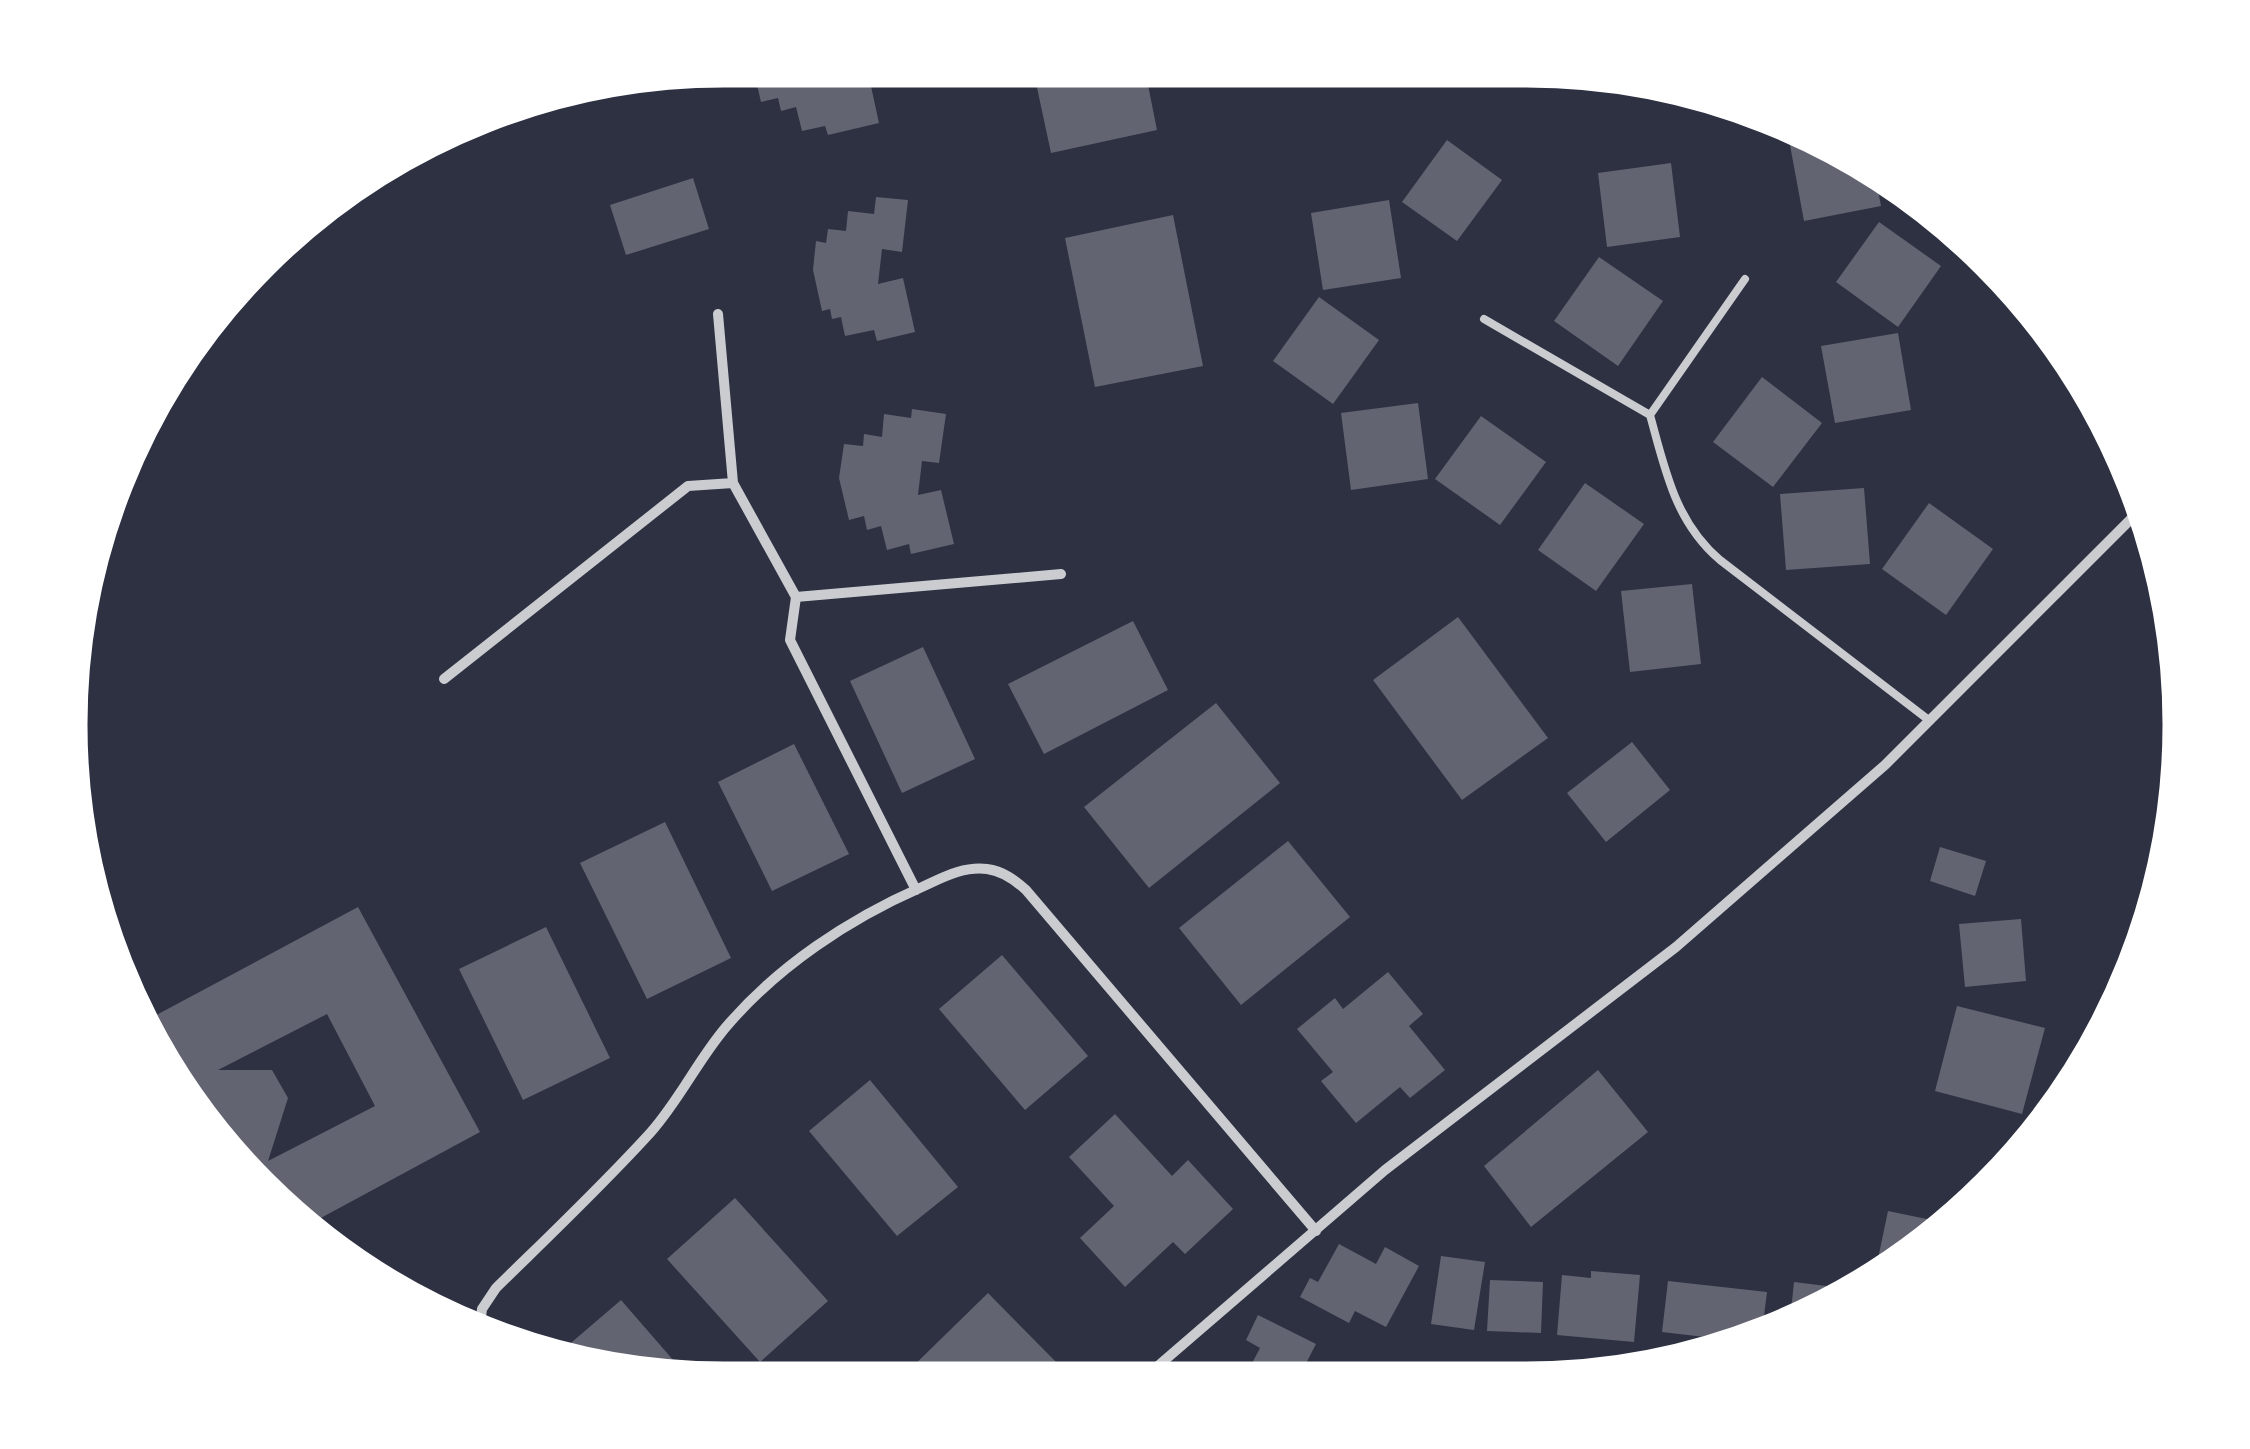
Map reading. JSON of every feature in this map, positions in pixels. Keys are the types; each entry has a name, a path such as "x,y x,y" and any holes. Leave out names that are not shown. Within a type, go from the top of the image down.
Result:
{"street":[{"path":"718,314 733,482 796,596 790,640 916,890"},
{"path":"444,679 688,486 733,482"},
{"path":"1160,1364 1385,1170 1676,947 1885,765 2131,519"},
{"path":"796,596 1062,574"},
{"path":"481,1315 488,1299 652,1131 737,1015 785,970 837,932 916,890 975,869 996,871 1016,881 1316,1231"}],"lane":[{"path":"1650,415 1745,280"},
{"path":"1484,320 1650,415 1675,500 1700,542 1930,720"}],"building":[{"path":"757,85 871,85 879,123 828,135 825,126 802,131 796,107 781,111 778,98 761,102"},
{"path":"1036,85 1148,85 1157,130 1051,153"},
{"path":"1447,140 1502,180 1457,241 1402,202"},
{"path":"1790,145 1808,151 1878,191 1881,206 1804,221"},
{"path":"1671,163 1680,237 1607,247 1598,173"},
{"path":"693,178 709,229 626,255 610,205"},
{"path":"876,197 908,200 902,252 882,249 878,284 903,278 915,332 877,341 874,330 845,336 841,317 832,319 830,309 822,311 813,270 816,241 826,243 828,229 846,231 848,211 874,214"},
{"path":"1389,200 1401,278 1323,290 1311,213"},
{"path":"1173,215 1203,366 1095,387 1065,238"},
{"path":"1879,222 1941,266 1898,327 1836,282"},
{"path":"1599,257 1663,301 1618,366 1554,321"},
{"path":"1319,297 1379,340 1333,404 1273,361"},
{"path":"1898,333 1911,410 1835,423 1821,346"},
{"path":"1762,377 1822,423 1773,487 1713,442"},
{"path":"1418,403 1428,479 1351,490 1341,413"},
{"path":"912,409 946,414 939,463 922,461 918,495 941,490 954,544 911,554 909,544 887,550 881,526 867,530 864,516 849,520 839,478 844,444 863,446 864,434 882,437 884,414 911,418"},
{"path":"1481,416 1546,462 1500,525 1435,479"},
{"path":"1585,483 1644,524 1596,591 1538,550"},
{"path":"1864,488 1870,564 1786,570 1780,494"},
{"path":"1929,503 1993,549 1946,615 1882,569"},
{"path":"1692,584 1701,664 1630,672 1621,591"},
{"path":"1458,617 1548,738 1462,800 1373,680"},
{"path":"1133,621 1168,690 1044,754 1008,684"},
{"path":"923,647 975,759 902,793 850,681"},
{"path":"1216,703 1280,783 1149,888 1084,807"},
{"path":"1632,742 1670,790 1606,842 1567,793"},
{"path":"794,744 849,854 772,891 718,782"},
{"path":"665,822 731,958 647,999 580,863"},
{"path":"1288,841 1350,917 1241,1005 1179,928"},
{"path":"1940,847 1986,861 1975,896 1930,881"},
{"path":"358,907 480,1132 319,1219 272,1177 217,1114 156,1015","holes":["327,1014 375,1106 268,1161 288,1098 272,1070 218,1070"]},
{"path":"2021,919 2026,981 1965,987 1959,924"},
{"path":"546,927 610,1058 523,1100 459,969"},
{"path":"1002,955 1088,1056 1025,1110 939,1009"},
{"path":"1388,972 1423,1014 1409,1026 1445,1070 1410,1098 1400,1087 1356,1123 1321,1081 1333,1072 1297,1029 1335,998 1343,1009"},
{"path":"1957,1006 2045,1028 2022,1114 1935,1091"},
{"path":"1598,1070 1648,1132 1531,1227 1484,1166"},
{"path":"870,1080 958,1187 897,1236 809,1131"},
{"path":"1115,1114 1172,1176 1188,1160 1233,1209 1185,1254 1173,1242 1125,1287 1080,1238 1114,1206 1069,1157"},
{"path":"735,1198 828,1301 760,1362 667,1259"},
{"path":"1888,1211 1930,1220 1915,1232 1878,1258"},
{"path":"1339,1244 1376,1264 1385,1247 1419,1266 1386,1327 1355,1311 1349,1323 1300,1297 1310,1278 1318,1282"},
{"path":"1441,1256 1485,1262 1474,1330 1431,1324"},
{"path":"1591,1271 1640,1275 1634,1342 1557,1335 1562,1275 1591,1278"},
{"path":"1490,1280 1543,1282 1541,1333 1487,1331"},
{"path":"1668,1281 1767,1292 1764,1317 1731,1330 1707,1337 1662,1332"},
{"path":"1794,1282 1830,1286 1808,1298 1792,1305"},
{"path":"988,1293 1058,1364 915,1364"},
{"path":"621,1300 675,1362 641,1359 569,1344"},
{"path":"1258,1315 1316,1344 1306,1364 1252,1364 1260,1348 1246,1340"}]}
